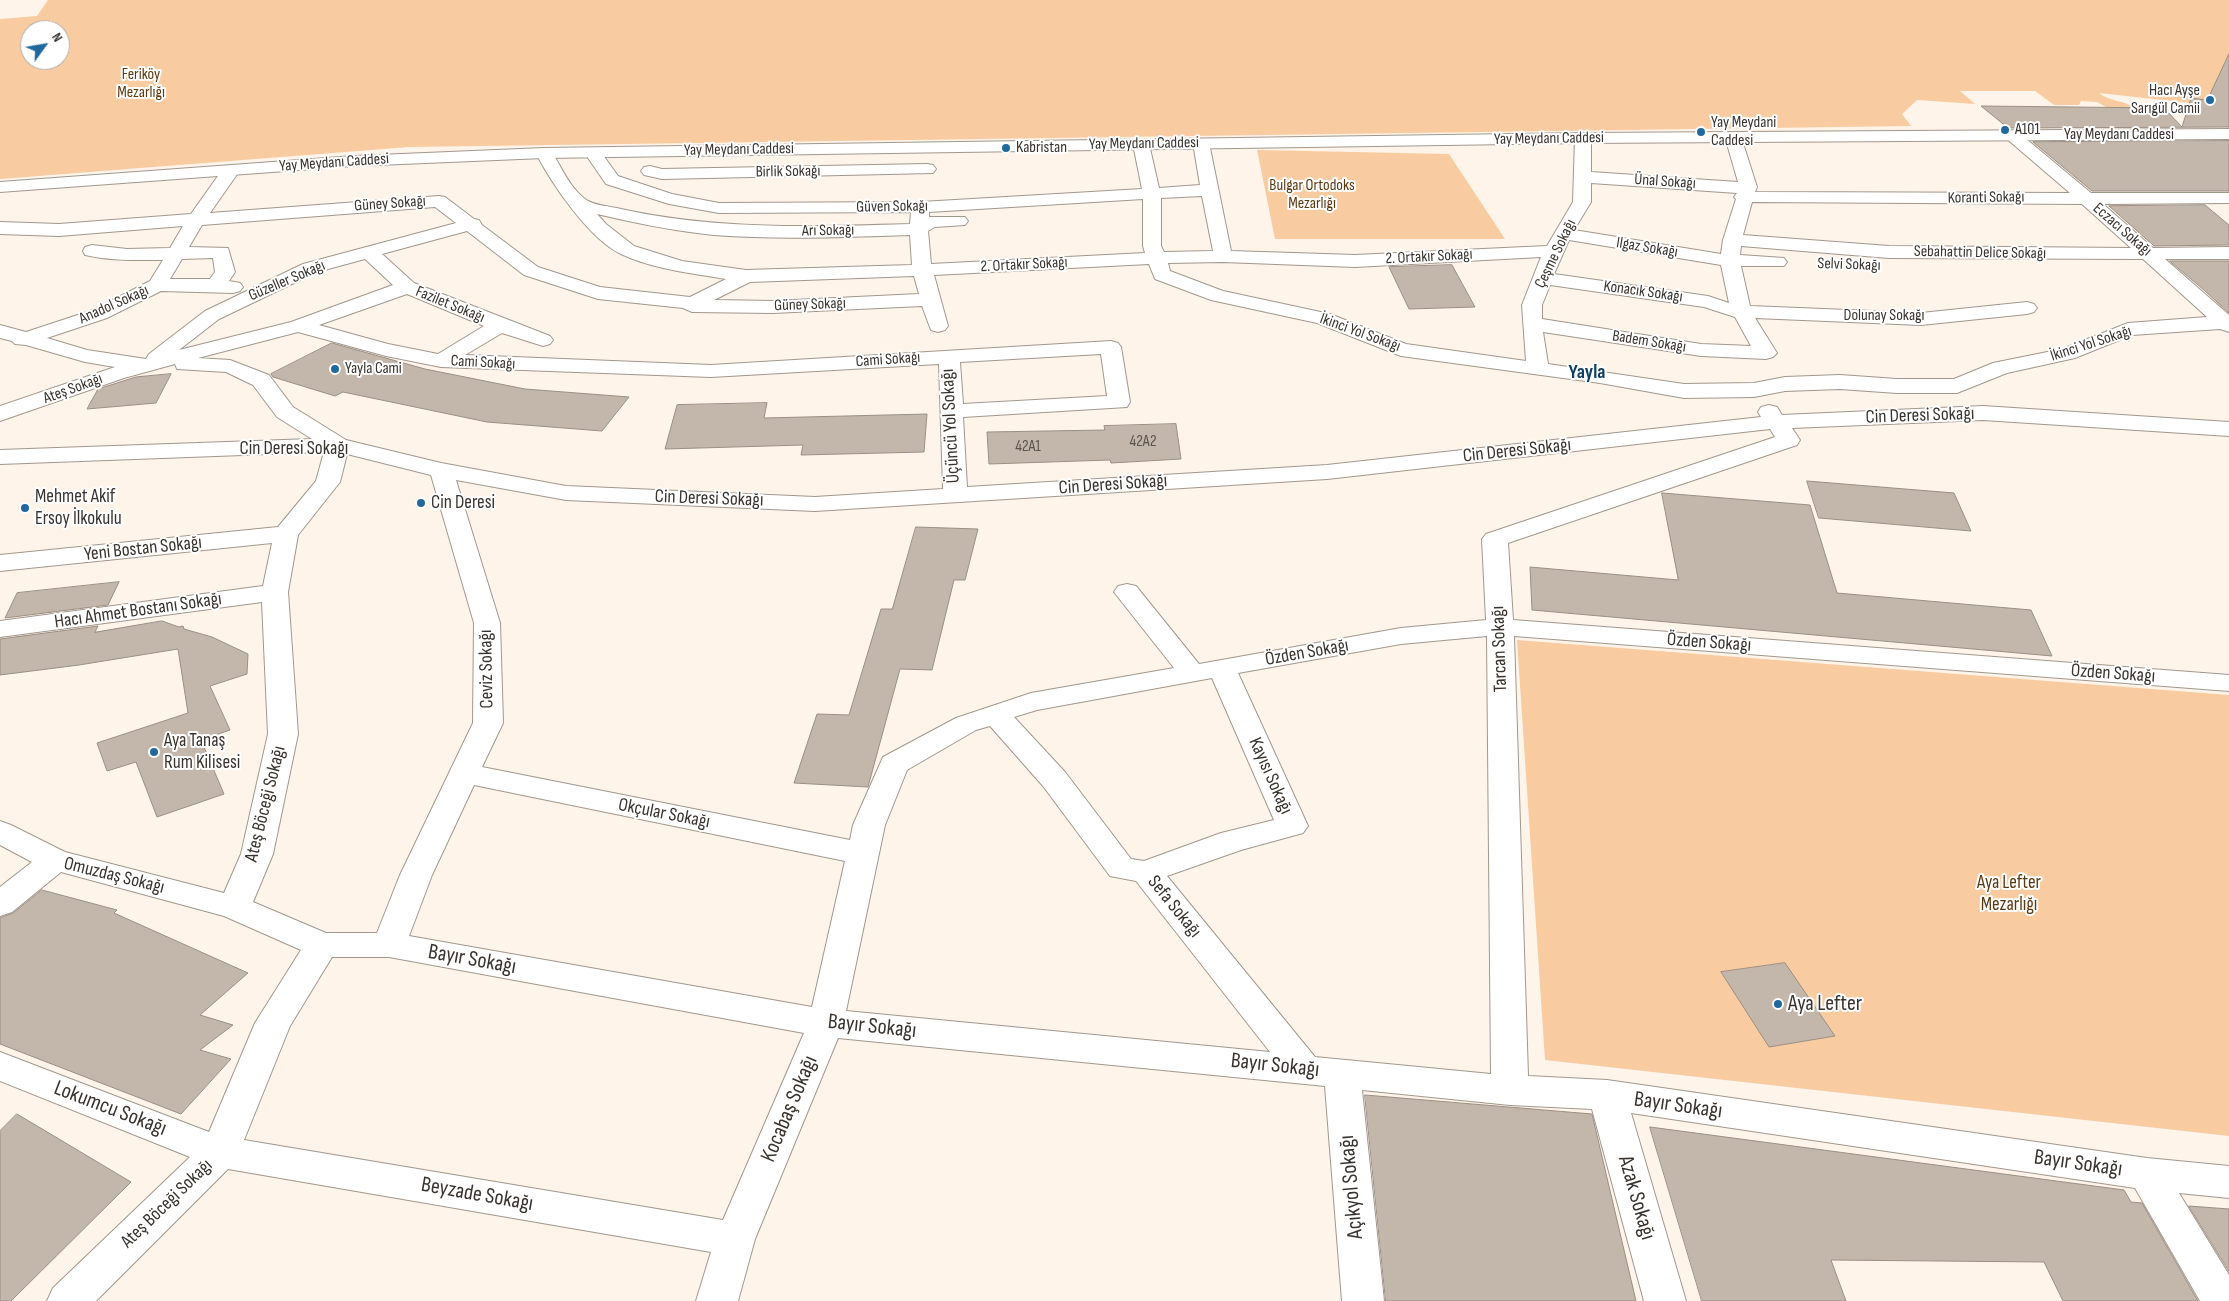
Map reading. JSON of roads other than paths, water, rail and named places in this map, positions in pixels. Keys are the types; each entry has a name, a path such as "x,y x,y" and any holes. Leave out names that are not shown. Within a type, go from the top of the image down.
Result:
{"street":[{"name":"Yay Meydanı Caddesi","path":"0,187 354,161 544,153 1583,138 2229,134"},
{"name":"Eczacı Sokağı","path":"2012,136 2228,323"},
{"name":"Çeşme Sokağı","path":"1538,370 1532,324 1532,305 1553,251 1582,202 1583,138"},
{"path":"1733,138 1745,192 1731,254 1741,311"},
{"path":"1202,143 1223,256"},
{"name":"İkinci Yol Sokağı","path":"1141,144 1152,194 1152,246 1162,275 1218,296 1322,318 1401,350 1600,377 1684,391 1754,390 1785,384 1840,382 1897,386 1957,386 2002,368 2068,354 2128,329 2228,323"},
{"path":"930,146 920,207 919,229 921,259 925,270 929,300 938,326"},
{"name":"Güven Sokağı","path":"592,152 612,180 669,199 719,208 920,207 1210,190"},
{"name":"2. Ortakır Sokağı","path":"544,153 557,177 598,228 627,250 680,266 746,276 925,270 1156,258 1223,256 1355,261 1553,251"},
{"name":"Birlik Sokağı","path":"650,171 662,174 927,169"},
{"name":"Anadol Sokağı","path":"0,345 26,339 100,314 157,285 196,220 231,170"},
{"name":"Ünal Sokağı","path":"1582,177 1745,192"},
{"name":"Koranti Sokağı","path":"1745,192 1855,199 2229,198"},
{"name":"Güney Sokağı","path":"0,228 59,230 439,201 473,224 531,270 598,293 693,303 746,276"},
{"name":"Arı Sokağı","path":"579,204 640,219 713,229 772,231 919,229 931,222 1039,218"},
{"name":"Güzeller Sokağı","path":"147,365 212,315 310,268 473,224"},
{"name":"Ilgaz Sokağı","path":"1563,234 1731,254"},
{"path":"92,251 127,255 221,252 225,272 216,285"},
{"name":"Fazilet Sokağı","path":"368,252 408,287 500,325 543,340"},
{"name":"Sebahattin Delice Sokağı","path":"1731,254 1888,252 1993,254 2229,253"},
{"name":"Selvi Sokağı","path":"1731,254 1968,270"},
{"name":"Konacık Sokağı","path":"1543,278 1708,302 1732,311 1741,311"},
{"path":"157,285 216,285 262,292"},
{"name":"Cami Sokağı","path":"147,365 298,326 408,287"},
{"name":"Güney Sokağı","path":"691,306 773,307 929,300"},
{"name":"Dolunay Sokağı","path":"1741,311 1921,319 1935,316 2027,308"},
{"name":"Badem Sokağı","path":"1532,324 1701,350 1766,353 1741,311"},
{"name":"Cami Sokağı","path":"441,361 500,325"},
{"name":"Cami Sokağı","path":"298,326 386,350 441,361 711,371 1111,347 1119,402 952,411"},
{"path":"0,331 85,356 147,365 230,366 262,380 285,412 338,445"},
{"name":"Üçüncü Yol Sokağı","path":"947,356 950,366 955,495"},
{"name":"Ateş Sokağı","path":"0,414 116,373 147,365"},
{"path":"1957,386 1983,414"},
{"path":"1754,390 1776,422"},
{"name":"Cin Deresi Sokağı","path":"0,457 338,445 440,470 566,493 815,504 1327,472 1776,422 1983,414 2229,429"},
{"name":"Tarcan Sokağı","path":"1510,1090 1500,627 1495,539 1788,440 1776,422"},
{"name":"Ateş Böceği Sokağı","path":"234,907 258,854 283,734 275,592 286,534 328,482 338,445"},
{"name":"Ceviz Sokağı","path":"389,945 416,876 488,722 487,623 440,470"},
{"name":"Yeni Bostan Sokağı","path":"0,563 286,534"},
{"name":"Hacı Ahmet Bostanı Sokağı","path":"0,629 275,592"},
{"path":"1127,592 1192,673"},
{"name":"Özden Sokağı","path":"863,854 869,825 894,764 966,724 1031,702 1400,636 1500,627 2229,683"},
{"name":"Kayısı Sokağı","path":"1146,872 1232,841 1292,826 1222,668"},
{"name":"Sefa Sokağı","path":"995,714 1054,779 1121,868 1146,872 1304,1069"},
{"name":"Okçular Sokağı","path":"464,773 863,854"},
{"name":"Omuzdaş Sokağı","path":"0,832 55,860 234,907"},
{"name":"Kocabaş Sokağı","path":"717,1301 735,1239 826,1023 863,854"},
{"path":"0,904 55,860"},
{"path":"234,907 322,945"},
{"name":"Ateş Böceği Sokağı","path":"68,1301 220,1152 272,1023 322,945"},
{"name":"Bayır Sokağı","path":"322,945 389,945 826,1023 1510,1090 1607,1095 2147,1174 2229,1182"},
{"name":"Lokumcu Sokağı","path":"0,1066 220,1152"},
{"name":"Açıkyol Sokağı","path":"1342,1073 1363,1301"},
{"name":"Azak Sokağı","path":"1607,1095 1665,1301"},
{"name":"Beyzade Sokağı","path":"220,1152 735,1239"},
{"path":"2147,1174 2222,1301"}],"place":[{"name":"Hacı Ayşe Sarıgül Camii","path":"2210,100"},
{"name":"A101","path":"2005,130"},
{"name":"Yay Meydani Caddesi","path":"1701,132"},
{"name":"Kabristan","path":"1006,148"},
{"name":"Yayla Cami","path":"335,369"},
{"name":"Cin Deresi","path":"421,503"},
{"name":"Mehmet Akif Ersoy İlkokulu","path":"25,508"},
{"name":"Aya Tanaş Rum Kilisesi","path":"154,752"},
{"name":"Aya Lefter","path":"1778,1004"}],"district":[{"name":"Yayla","path":"1587,373"}],"park label":[{"name":"Feriköy Mezarlığı","path":"141,84"},
{"name":"Bulgar Ortodoks Mezarlığı","path":"1312,195"},
{"name":"Aya Lefter Mezarlığı","path":"2009,894"}]}
